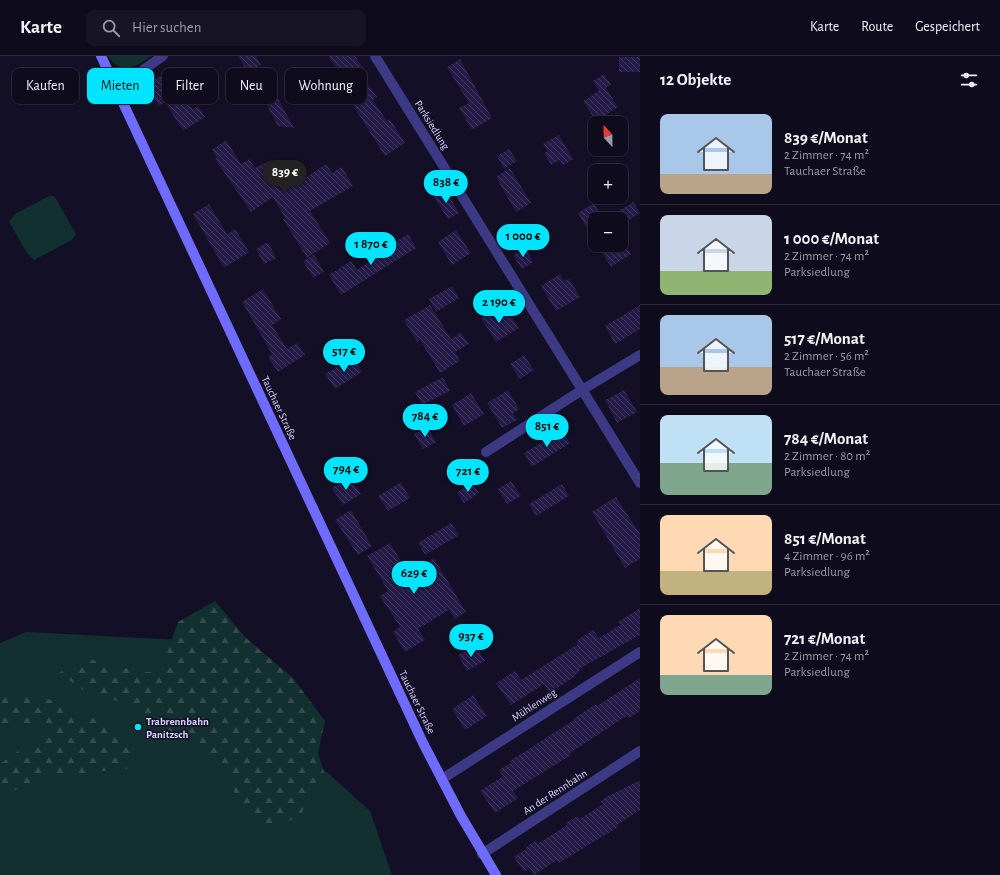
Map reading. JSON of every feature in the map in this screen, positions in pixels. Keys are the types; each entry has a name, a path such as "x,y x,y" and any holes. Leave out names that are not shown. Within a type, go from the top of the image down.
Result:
{"street":[{"name":"Tauchaer Straße","path":"101,56 106,68"},
{"path":"146,68 163,56"},
{"name":"Parksiedlung","path":"375,56 640,483"},
{"name":"Tauchaer Straße","path":"123,104 372,636 442,779 482,854 496,875"},
{"path":"486,452 582,390 640,355"},
{"name":"Mühlenweg","path":"442,779 640,652"},
{"name":"An der Rennbahn","path":"482,854 640,751"}],"green space":[{"path":"108,56 152,56 135,66 123,67 118,66"},
{"path":"51,195 55,197 76,234 72,240 34,260 27,253 9,222 15,214"},
{"path":"215,601 245,637 293,678 325,721 318,753 324,773 301,814 276,829 245,813 222,768 179,737 135,706 86,692 59,673 84,658 141,672 159,672 178,622"},
{"name":"Trabrennbahn Panitzsch","path":"26,632 181,640 370,811 392,875 0,875 0,643"},
{"path":"13,694 40,695 72,710 118,728 137,747 131,768 41,778 0,797 0,764 44,733 34,723 0,732 0,697"}],"building":[{"path":"238,56 256,56 261,65 256,68 245,68"},
{"path":"328,56 355,56 363,68 336,68"},
{"path":"619,57 640,57 640,72 619,72"},
{"path":"460,59 492,118 472,130 459,108 469,103 447,67"},
{"path":"604,74 611,85 606,88 618,107 604,116 593,116 583,101 599,91 593,81"},
{"path":"162,75 162,104 159,106 154,98 154,80"},
{"path":"367,82 377,97 373,100 387,121 390,119 405,143 385,156 352,104 367,104"},
{"path":"277,97 294,128 278,126 267,104 277,104"},
{"path":"166,104 190,104 193,109 198,106 205,117 183,131"},
{"path":"559,135 573,159 563,165 560,160 551,165 544,153 548,151 543,144"},
{"path":"226,140 241,164 249,159 255,168 271,160 285,183 290,180 293,186 326,164 332,173 342,167 353,186 310,211 330,243 307,258 283,219 285,218 273,197 251,212 215,159 217,158 212,150"},
{"path":"509,149 517,161 504,169 497,156"},
{"path":"510,168 531,203 516,212 496,177"},
{"path":"445,189 459,213 448,219 433,196"},
{"path":"633,202 640,213 628,221 628,212 618,212"},
{"path":"209,204 227,234 235,229 249,252 224,268 193,214"},
{"path":"592,204 595,204 599,212 588,212 588,231 578,213"},
{"path":"456,230 471,253 452,265 438,242"},
{"path":"408,234 416,248 341,295 329,275 351,261 357,270 387,249 386,247"},
{"path":"268,242 276,258 264,264 256,249"},
{"path":"525,248 533,262 522,269 513,255"},
{"path":"628,250 631,254 611,267 601,252 628,252"},
{"path":"314,255 324,272 313,278 303,261"},
{"path":"560,274 564,281 569,279 580,297 556,311 541,286"},
{"path":"452,286 459,298 436,312 429,299"},
{"path":"263,289 281,319 272,325 287,349 297,343 305,355 278,372 268,357 272,354 242,302"},
{"path":"430,305 451,339 461,332 469,344 455,352 460,361 440,373 420,340 417,342 404,320"},
{"path":"640,305 640,329 615,344 605,326"},
{"path":"500,306 508,318 511,316 519,328 496,342 481,318"},
{"path":"524,355 534,370 520,379 510,364"},
{"path":"353,357 362,372 335,389 325,374"},
{"path":"443,377 450,391 422,405 415,392"},
{"path":"508,390 519,409 513,413 517,420 502,428 487,403"},
{"path":"624,390 637,412 617,423 605,400"},
{"path":"471,393 484,414 464,426 452,405"},
{"path":"427,426 436,442 423,449 414,434"},
{"path":"562,430 570,443 532,467 524,453"},
{"path":"349,476 361,494 343,505 332,488"},
{"path":"511,481 521,496 507,504 498,489"},
{"path":"401,482 410,498 388,511 378,496"},
{"path":"472,483 479,493 464,503 457,492"},
{"path":"562,484 569,496 536,516 529,504"},
{"path":"616,497 640,534 640,559 625,568 592,512"},
{"path":"351,510 372,546 358,555 335,520"},
{"path":"451,523 459,535 425,555 418,543"},
{"path":"390,543 409,574 434,558 466,612 455,619 449,610 418,629 425,640 405,652 393,632 400,627 380,596 388,591 367,556"},
{"path":"640,608 640,635 579,669 580,671 574,677 550,693 544,684 511,705 496,683 515,671 521,680 578,644 576,641 593,630 599,638 620,625 618,622"},
{"path":"475,644 485,661 467,671 458,655"},
{"path":"640,678 640,711 629,718 628,715 570,753 571,755 513,791 518,798 495,813 480,791 503,776 499,770 511,763 510,761 574,720 573,719 596,704 597,706"},
{"path":"473,695 487,716 465,730 452,709"},
{"path":"640,780 640,810 617,825 618,827 559,863 557,860 534,875 530,868 524,872 514,857 526,849 525,848 536,840 537,843 544,840 567,825 566,823 578,816 580,819 603,804 601,801 606,797"}],"place":[{"name":"Trabrennbahn Panitzsch","path":"138,727"}]}
